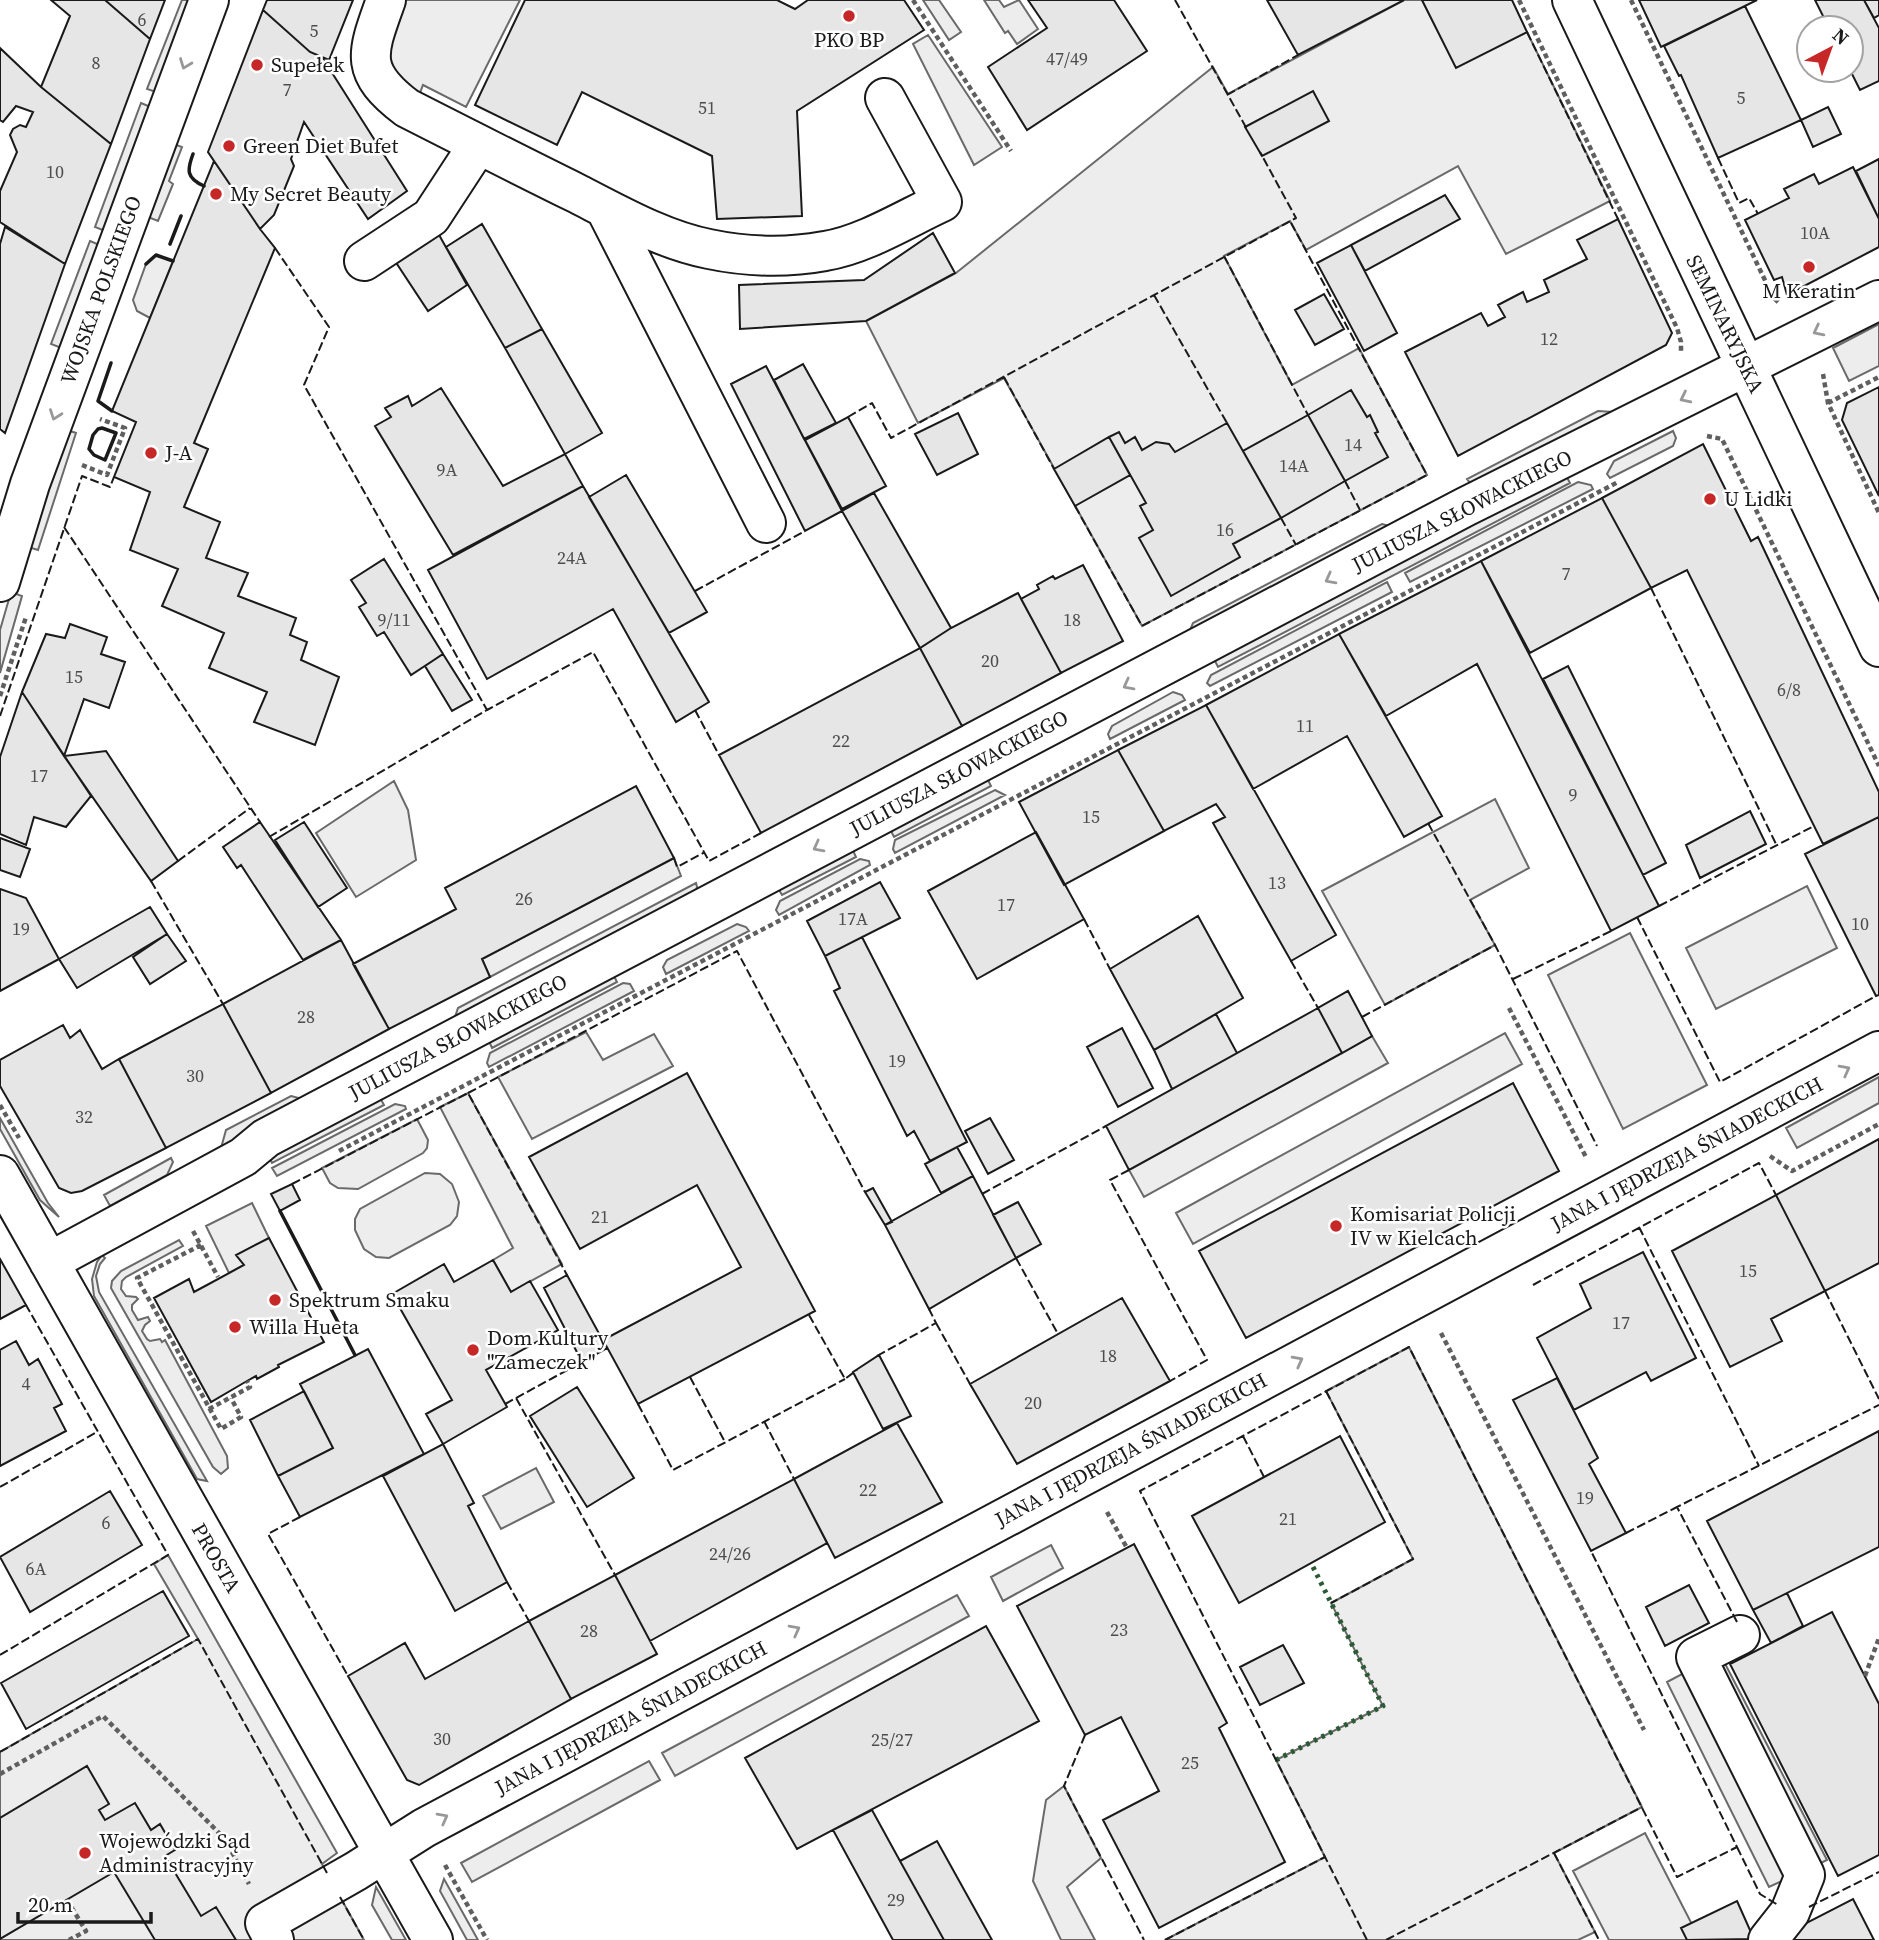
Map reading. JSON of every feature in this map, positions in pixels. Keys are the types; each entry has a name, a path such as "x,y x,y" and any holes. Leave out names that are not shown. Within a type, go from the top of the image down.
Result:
{"street":[{"name":"WOJSKA POLSKIEGO","path":"0,582 30,484 209,0"},
{"path":"386,0 372,44 371,64 376,80 390,95 407,108 605,208 660,233 706,249 740,255 793,255 827,251 858,241 942,202 884,98"},
{"name":"SEMINARYJSKA","path":"1572,0 1879,647"},
{"path":"364,261 431,218 478,145"},
{"path":"605,208 766,523"},
{"name":"JULIUSZA SŁOWACKIEGO","path":"49,1262 243,1157 266,1138 843,833 1465,508 1879,300"},
{"name":"JANA I JĘDRZEJA ŚNIADECKICH","path":"274,1940 265,1923 448,1815 1879,1051"},
{"name":"PROSTA","path":"0,1175 433,1940"},
{"path":"1740,1635 1696,1657 1805,1875 1790,1912 1768,1940"}],"path":[{"path":"913,0 1011,151"},
{"path":"1519,0 1677,328"},
{"path":"1631,0 1767,285 1773,297 1784,306"},
{"path":"1756,291 1767,285"},
{"path":"1822,363 1828,403 1879,513"},
{"path":"1828,403 1879,377"},
{"path":"85,467 107,475 125,429 102,420"},
{"path":"1701,439 1708,435 1722,439 1879,766"},
{"path":"331,1156 1628,477"},
{"path":"1509,1008 1593,1171"},
{"path":"191,1227 218,1277"},
{"path":"201,1245 137,1278 221,1429 241,1417 231,1398"},
{"path":"1436,1323 1644,1730"},
{"path":"209,1409 250,1387 247,1381"},
{"path":"1104,1505 1127,1548"},
{"path":"1865,1676 1879,1638"},
{"path":"0,1774 103,1716 225,1839 253,1891"},
{"path":"443,1862 487,1940"},
{"path":"67,1900 86,1931 69,1940"}],"shaded area":[{"path":"182,0 195,0 159,93 147,89"},
{"path":"403,0 520,0 466,107 423,85 418,98 384,59"},
{"path":"923,0 939,0 961,32 949,40"},
{"path":"984,0 999,0 1004,7 1019,0 1038,29 1017,44 1008,31 1005,33"},
{"path":"1404,0 1422,0 1456,67 1527,32 1610,201 1506,254 1458,166 1306,250 1290,221 1224,256 1292,385 1359,348 1427,475 1142,626 1004,378 918,423 866,321 956,273 1213,67 1228,94"},
{"path":"928,35 1002,147 974,165 913,44"},
{"path":"141,103 153,108 105,231 95,227"},
{"path":"171,143 182,147 169,181 173,184 158,221 143,215"},
{"path":"90,241 102,246 64,349 51,344"},
{"path":"156,255 173,261 150,318 137,311 133,300 146,264"},
{"path":"1879,324 1879,366 1849,381 1833,348"},
{"path":"1598,411 1614,412 1471,484 1467,479"},
{"path":"64,429 76,433 38,550 25,546"},
{"path":"1673,431 1676,438 1673,446 1610,478 1607,474 1614,461"},
{"path":"1563,470 1570,483 1218,667 1212,655"},
{"path":"1578,482 1591,485 1593,489 1410,582 1405,573"},
{"path":"1382,524 1400,529 1185,642 1193,623"},
{"path":"1387,582 1392,592 1210,686 1207,683 1211,675"},
{"path":"11,592 22,596 0,673 0,630"},
{"path":"1173,692 1182,695 1185,700 1110,739 1108,734 1112,726"},
{"path":"985,774 991,786 894,837 888,825"},
{"path":"394,781 408,810 416,860 356,897 316,833"},
{"path":"995,790 1005,795 895,853 895,840"},
{"path":"1495,799 1529,868 1470,900 1495,945 1385,1005 1322,891"},
{"path":"850,844 856,857 782,895 775,883"},
{"path":"674,858 681,876 490,977 482,959"},
{"path":"860,859 869,861 870,865 779,915 776,910 780,901"},
{"path":"696,883 694,898 452,1026 458,1008"},
{"path":"1807,886 1837,948 1716,1009 1686,948"},
{"path":"737,924 749,931 666,974 663,967 667,960"},
{"path":"1630,933 1707,1085 1623,1129 1548,975"},
{"path":"611,970 617,982 492,1048 486,1034"},
{"path":"623,983 630,984 634,991 489,1067 487,1063 490,1053"},
{"path":"586,1032 603,1060 654,1034 673,1066 532,1139 498,1077"},
{"path":"1505,1033 1522,1064 1193,1244 1176,1213"},
{"path":"1372,1036 1388,1063 1144,1197 1129,1170"},
{"path":"1879,1077 1879,1103 1797,1148 1786,1128"},
{"path":"377,1092 384,1105 272,1163 266,1151"},
{"path":"468,1093 562,1264 511,1292 493,1260 513,1248 440,1107"},
{"path":"291,1096 310,1101 221,1148 226,1130"},
{"path":"395,1104 405,1106 406,1109 277,1176 272,1168"},
{"path":"0,1118 48,1203 59,1217 40,1200 0,1129"},
{"path":"417,1119 428,1140 423,1153 358,1189 338,1188 330,1183 322,1168"},
{"path":"171,1158 173,1162 167,1175 110,1206 104,1195"},
{"path":"425,1173 440,1174 452,1184 459,1202 457,1216 450,1225 389,1258 376,1257 364,1249 355,1230 355,1219 360,1209"},
{"path":"252,1203 269,1238 237,1255 244,1265 229,1273 206,1226"},
{"path":"179,1240 183,1246 126,1277 122,1281 121,1289 126,1296 138,1299 132,1305 132,1310 138,1320 148,1317 150,1321 142,1331 147,1339 160,1339 162,1342 165,1340 227,1456 228,1468 221,1474 213,1467 111,1288 112,1281 121,1271"},
{"path":"102,1255 105,1258 96,1276 99,1292 207,1481 197,1479 94,1296 92,1279"},
{"path":"1409,1347 1642,1807 1554,1853 1595,1932 1578,1940 1165,1940 1325,1857 1276,1760 1383,1706 1331,1603 1413,1559 1326,1391"},
{"path":"536,1468 554,1502 501,1529 483,1496"},
{"path":"1051,1545 1063,1568 1003,1601 991,1577"},
{"path":"168,1555 337,1853 322,1864 364,1940 0,1940 0,1752 198,1639 154,1564"},
{"path":"957,1595 969,1616 675,1776 662,1753"},
{"path":"1720,1654 1827,1860 1769,1887 1667,1682"},
{"path":"649,1761 660,1780 472,1882 461,1863"},
{"path":"1064,1786 1101,1858 1067,1887 1095,1940 1061,1940 1033,1881 1046,1800"},
{"path":"1645,1833 1700,1940 1609,1940 1573,1871"},
{"path":"444,1879 478,1940 467,1940 440,1891"},
{"path":"376,1887 406,1940 392,1940 372,1905"}],"building":[{"path":"51,0 105,0 150,39 111,144 41,87 70,16"},
{"path":"105,0 165,0 150,39"},
{"path":"267,0 353,0 329,60 310,52 263,10"},
{"path":"525,0 777,0 795,9 808,0 904,0 924,30 797,111 802,216 717,219 712,156 582,92 557,145 475,105"},
{"path":"1028,0 1114,0 1147,51 1027,130 988,67 1047,28"},
{"path":"1267,0 1404,0 1298,55"},
{"path":"1422,0 1512,0 1527,32 1456,68"},
{"path":"1639,0 1757,0 1661,47"},
{"path":"1815,0 1864,0 1879,28 1879,81 1860,90 1857,84 1865,84 1865,14 1822,14"},
{"path":"1864,0 1879,0 1879,15 1874,18"},
{"path":"1745,6 1801,120 1718,158 1681,75 1679,76 1664,46"},
{"path":"263,10 310,52 322,57 407,191 368,219 304,122 291,159 294,166 274,215 260,229 208,152"},
{"path":"0,48 41,87 111,144 65,264 0,222 0,191 17,152 10,135 13,129 20,125 26,127 33,112 16,106 3,122 0,120"},
{"path":"1313,91 1329,121 1262,156 1245,127"},
{"path":"1828,107 1841,134 1813,147 1801,120"},
{"path":"1879,159 1879,219 1856,171"},
{"path":"214,161 275,248 194,443 208,449 184,507 220,522 206,558 248,573 238,596 296,618 290,635 307,642 301,660 339,677 315,745 254,722 267,692 209,668 224,633 162,606 178,569 130,550 150,492 114,477 136,422 112,411"},
{"path":"1853,167 1879,219 1879,247 1787,295 1782,277 1774,280 1745,220 1789,198 1784,189 1814,174 1819,184"},
{"path":"1445,195 1460,219 1365,271 1351,245"},
{"path":"1618,219 1672,333 1666,345 1458,456 1405,352 1481,313 1488,326 1505,317 1498,305 1523,292 1527,302 1549,292 1544,280 1587,259 1577,240"},
{"path":"482,224 542,329 505,348 446,247"},
{"path":"5,227 65,264 5,433 0,429 0,244"},
{"path":"438,233 467,285 428,311 395,261"},
{"path":"933,233 955,273 866,321 740,329 739,285 864,280"},
{"path":"1351,245 1397,333 1364,351 1317,263"},
{"path":"1324,294 1344,329 1315,345 1295,310"},
{"path":"542,329 602,433 565,454 505,348"},
{"path":"803,364 836,423 804,439 774,380"},
{"path":"766,366 842,511 805,531 731,384"},
{"path":"1879,387 1879,496 1842,420 1847,403"},
{"path":"441,388 503,486 565,454 583,486 453,555 375,426 391,417 385,408 408,396 412,406"},
{"path":"1351,390 1367,417 1370,415 1378,432 1375,433 1388,457 1345,481 1308,415"},
{"path":"958,413 978,454 937,475 915,434"},
{"path":"1308,415 1345,481 1281,518 1243,451"},
{"path":"848,417 886,486 842,509 805,440"},
{"path":"1227,423 1281,518 1233,544 1240,557 1171,596 1139,538 1153,530 1140,506 1146,503 1109,437 1119,432 1125,443 1135,437 1142,450 1156,442 1169,444 1175,452"},
{"path":"1109,437 1130,475 1075,506 1054,469"},
{"path":"1703,444 1751,541 1758,537 1879,792 1879,817 1823,844 1687,570 1651,588 1602,498"},
{"path":"626,475 707,612 669,633 589,497"},
{"path":"583,486 709,702 676,722 613,609 487,679 428,570"},
{"path":"874,493 951,628 920,648 842,511"},
{"path":"1602,498 1651,588 1530,653 1481,561"},
{"path":"384,559 443,654 411,675 384,632 377,636 359,607 366,603 351,580"},
{"path":"1481,561 1659,906 1611,931 1477,664 1386,716 1339,634"},
{"path":"1083,565 1123,641 1061,673 1021,599 1039,589 1037,585 1053,576 1055,579"},
{"path":"1018,593 1061,673 962,726 920,648 951,628"},
{"path":"70,624 107,637 101,654 125,662 109,708 84,699 64,756 22,692 46,634 65,638"},
{"path":"1339,634 1442,816 1404,837 1347,736 1253,789 1206,705"},
{"path":"920,648 962,726 761,833 719,755"},
{"path":"443,654 472,700 452,711 425,666"},
{"path":"1568,666 1666,863 1643,875 1543,679"},
{"path":"22,692 91,796 66,827 34,817 26,845 0,834 0,757"},
{"path":"1206,705 1336,935 1291,961 1213,823 1225,817 1216,804 1164,831 1118,750"},
{"path":"1118,750 1164,831 1064,885 1019,802"},
{"path":"106,751 178,861 151,881 64,756"},
{"path":"636,786 674,858 482,959 490,977 389,1029 353,964 456,909 445,888"},
{"path":"1750,811 1766,844 1700,878 1686,845"},
{"path":"1879,817 1879,995 1876,996 1805,854"},
{"path":"260,822 341,940 303,960 241,865 237,868 223,847"},
{"path":"304,822 347,888 318,907 275,840"},
{"path":"1036,832 1084,919 977,979 928,891"},
{"path":"0,838 30,849 20,877 0,870"},
{"path":"880,882 900,918 825,956 807,921"},
{"path":"0,889 26,898 59,959 0,991"},
{"path":"150,907 167,934 77,988 59,959"},
{"path":"1198,916 1243,998 1154,1050 1110,969"},
{"path":"167,934 186,961 150,984 133,957"},
{"path":"862,937 967,1142 930,1161 914,1131 907,1136 834,991 840,988 825,956"},
{"path":"341,940 389,1029 271,1093 223,1004"},
{"path":"1348,991 1372,1036 1342,1053 1318,1008"},
{"path":"223,1004 271,1093 166,1148 119,1059"},
{"path":"1318,1008 1342,1053 1129,1170 1106,1126"},
{"path":"1216,1014 1237,1053 1172,1089 1154,1050"},
{"path":"63,1025 70,1038 80,1030 102,1069 119,1059 166,1148 82,1191 71,1193 59,1188 0,1086 0,1060"},
{"path":"1122,1028 1153,1088 1118,1107 1087,1047"},
{"path":"687,1073 815,1311 638,1404 603,1340 741,1267 697,1185 580,1249 529,1157"},
{"path":"1513,1083 1559,1171 1246,1338 1199,1251"},
{"path":"990,1118 1014,1160 988,1174 965,1131"},
{"path":"1879,1139 1879,1263 1825,1291 1776,1195"},
{"path":"957,1147 973,1176 941,1193 925,1164"},
{"path":"973,1176 1016,1258 929,1309 885,1225"},
{"path":"292,1184 300,1200 280,1211 271,1194"},
{"path":"873,1188 892,1222 885,1225 865,1192"},
{"path":"1776,1195 1825,1291 1771,1319 1782,1341 1730,1367 1672,1251"},
{"path":"1018,1202 1041,1244 1016,1258 993,1215"},
{"path":"269,1238 324,1342 211,1402 154,1298 189,1279 194,1292 244,1265 236,1255"},
{"path":"1643,1252 1696,1358 1651,1381 1646,1372 1574,1410 1537,1338 1591,1308 1580,1284"},
{"path":"0,1259 26,1305 0,1319"},
{"name":"Dom Kultury \"Zameczek\"","path":"493,1260 511,1292 530,1281 558,1330 486,1370 507,1407 443,1444 426,1414 452,1400 392,1294 444,1264 454,1282"},
{"path":"567,1275 607,1348 582,1362 544,1288"},
{"path":"1122,1298 1170,1381 1017,1464 970,1384"},
{"path":"16,1341 29,1365 38,1359 62,1404 54,1408 66,1431 0,1466 0,1350"},
{"path":"368,1349 424,1454 300,1517 278,1476 333,1448 300,1384"},
{"path":"879,1355 911,1416 883,1429 853,1372"},
{"path":"1557,1378 1598,1458 1589,1464 1626,1533 1591,1551 1513,1400"},
{"path":"577,1387 634,1478 587,1507 530,1416"},
{"path":"304,1391 333,1448 278,1476 250,1420"},
{"path":"897,1423 942,1502 835,1558 794,1479"},
{"path":"1879,1431 1879,1547 1753,1610 1707,1521"},
{"path":"1340,1436 1385,1522 1239,1603 1192,1516"},
{"path":"443,1444 474,1503 468,1506 507,1582 455,1611 383,1476"},
{"path":"794,1479 827,1543 650,1641 615,1575"},
{"path":"110,1491 142,1545 30,1612 0,1557"},
{"path":"1134,1544 1227,1723 1219,1728 1285,1862 1159,1928 1103,1820 1159,1791 1121,1717 1085,1735 1017,1606"},
{"path":"615,1575 657,1654 571,1699 529,1621"},
{"path":"1689,1585 1709,1623 1665,1646 1646,1607"},
{"path":"163,1591 189,1636 26,1729 1,1683"},
{"path":"1787,1593 1803,1626 1771,1643 1753,1610"},
{"path":"1832,1612 1879,1704 1879,1855 1838,1876 1730,1664"},
{"path":"529,1621 571,1699 419,1785 407,1780 348,1676 405,1643 425,1679"},
{"path":"986,1626 1039,1721 797,1849 745,1758"},
{"path":"1283,1645 1304,1683 1260,1705 1240,1667"},
{"name":"Wojewódzki Sąd Administracyjny","path":"87,1766 109,1804 99,1810 105,1820 135,1803 151,1830 160,1824 175,1850 165,1856 201,1916 216,1907 236,1940 155,1940 114,1872 0,1939 0,1818"},
{"path":"872,1810 944,1940 893,1940 833,1830"},
{"path":"937,1841 992,1940 944,1940 900,1861"},
{"path":"1853,1899 1874,1940 1781,1940 1779,1937"},
{"path":"1737,1901 1754,1939 1687,1940 1681,1928"}],"hedge":[{"path":"1276,1760 1383,1706 1311,1563"}],"fence":[{"path":"1175,0 1248,131"},
{"path":"1527,32 1618,219"},
{"path":"1227,95 1298,55"},
{"path":"848,417 872,403 891,438 1296,218 1260,152"},
{"path":"1718,158 1739,203 1749,198 1758,214"},
{"path":"1075,506 1142,626 1427,475 1290,221"},
{"path":"275,248 329,327 304,385 487,710"},
{"path":"1224,256 1308,415"},
{"path":"1154,295 1227,423"},
{"path":"1004,377 1054,469"},
{"path":"0,716 82,476 110,487 114,477"},
{"path":"1345,481 1360,510"},
{"path":"1281,518 1296,545"},
{"path":"64,527 260,822"},
{"path":"695,591 805,531"},
{"path":"1651,588 1777,846"},
{"path":"269,837 487,710 593,652 709,861 761,833"},
{"path":"695,710 719,755"},
{"path":"178,861 250,808"},
{"path":"1428,823 1495,945"},
{"path":"1659,906 1814,826"},
{"path":"674,858 677,867 705,852"},
{"path":"151,881 223,1004"},
{"path":"1637,917 1720,1082 1876,996"},
{"path":"1084,919 1110,969"},
{"path":"1513,979 1611,931"},
{"path":"1362,1017 1495,945 1597,1146"},
{"path":"468,1093 737,951 865,1192"},
{"path":"1291,961 1318,1008"},
{"path":"292,1184 468,1093 567,1275"},
{"path":"982,1194 1106,1126"},
{"path":"1533,1285 1759,1163 1776,1195"},
{"path":"1129,1170 1110,1180 1207,1360 1170,1381"},
{"path":"1639,1227 1759,1466"},
{"path":"1016,1258 1058,1334"},
{"path":"1825,1291 1879,1399"},
{"path":"0,1655 168,1555 26,1305"},
{"path":"877,1356 936,1323 929,1309"},
{"path":"809,1315 845,1379 857,1370"},
{"path":"936,1323 970,1384"},
{"path":"1367,1940 1140,1491 1409,1347 1677,1877 1737,1847 1591,1551"},
{"path":"505,1404 582,1362"},
{"path":"690,1377 725,1442"},
{"path":"638,1404 673,1470 845,1379"},
{"path":"1326,1391 1413,1559 1331,1603"},
{"path":"516,1398 615,1575"},
{"path":"1737,1622 1677,1507 1879,1405"},
{"path":"764,1421 794,1479"},
{"path":"0,1487 97,1432"},
{"path":"1243,1436 1264,1477"},
{"path":"1626,1533 1677,1507"},
{"path":"300,1517 268,1534 348,1676"},
{"path":"507,1582 529,1621"},
{"path":"0,1752 198,1639 327,1873"},
{"path":"1085,1735 1064,1786 1144,1940"},
{"path":"1386,1940 1642,1807"},
{"path":"1737,1847 1760,1894 1778,1905"},
{"path":"1554,1853 1599,1940"},
{"path":"1165,1940 1325,1857"},
{"path":"1809,1907 1879,1872"},
{"path":"340,1897 364,1940"}],"wall":[{"path":"193,154 191,177 204,186"},
{"path":"170,244 181,216"},
{"path":"146,264 156,255 173,261"},
{"path":"111,363 98,401 112,411"},
{"path":"102,428 116,433 105,460 94,455 89,449 93,435 102,428"},
{"path":"280,1211 355,1355"}],"place":[{"name":"PKO BP","path":"849,16"},
{"name":"Supełek","path":"257,65"},
{"name":"Green Diet Bufet","path":"229,146"},
{"name":"My Secret Beauty","path":"216,194"},
{"name":"M Keratin","path":"1809,267"},
{"name":"J-A","path":"151,453"},
{"name":"U Lidki","path":"1710,499"},
{"name":"Komisariat Policji IV w Kielcach","path":"1336,1226"},
{"name":"Spektrum Smaku","path":"275,1300"},
{"name":"Willa Hueta","path":"235,1327"},
{"name":"Dom Kultury \"Zameczek\"","path":"473,1350"},
{"name":"Wojewódzki Sąd Administracyjny","path":"85,1853"}]}
